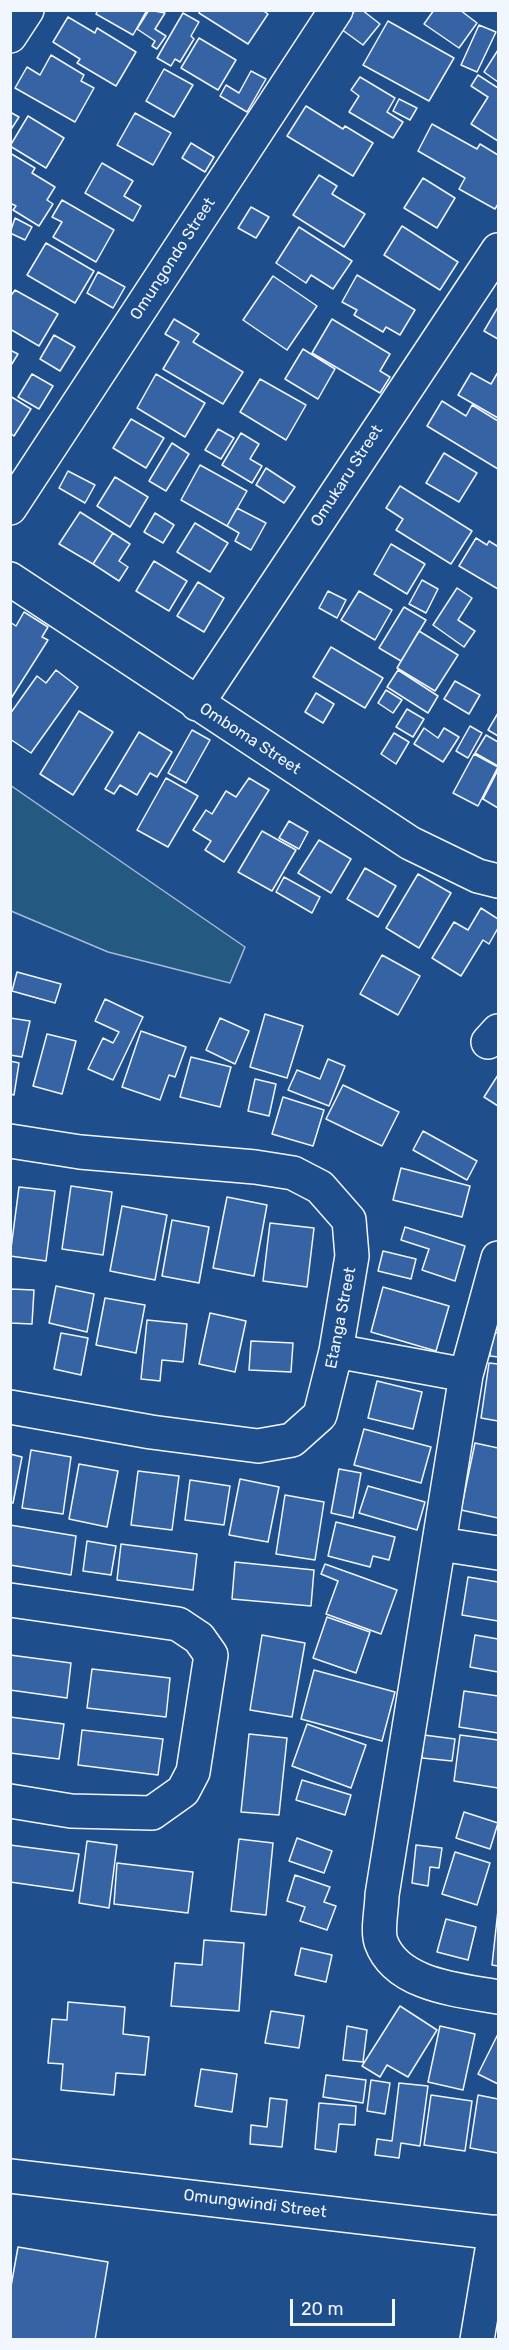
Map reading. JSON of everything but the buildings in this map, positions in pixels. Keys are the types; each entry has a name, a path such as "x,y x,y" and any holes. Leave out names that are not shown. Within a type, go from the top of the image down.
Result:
{"street":[{"path":"10,36 27,10"},
{"name":"Omungondo Street","path":"10,508 336,10"},
{"name":"Omukaru Street","path":"196,704 498,249"},
{"name":"Omboma Street","path":"10,579 196,704 410,843 478,876 498,881"},
{"name":"Etanga Street","path":"10,1141 80,1152 255,1167 293,1173 320,1187 348,1220 352,1256 336,1351 320,1415 292,1440 258,1446 151,1432 10,1407"},
{"path":"498,1258 466,1375 382,1895 381,1942 399,1968 432,1985 498,1997"},
{"path":"336,1351 466,1375"},
{"path":"440,1544 498,1553"},
{"path":"10,1600 177,1623 199,1638 211,1655 193,1772 183,1791 152,1813 71,1810 10,1801"},
{"name":"Omungwindi Street","path":"10,2176 497,2233"},
{"path":"477,2340 497,2233"}],"shaded area":[{"path":"10,785 245,947 230,983 108,952 11,911"}]}
